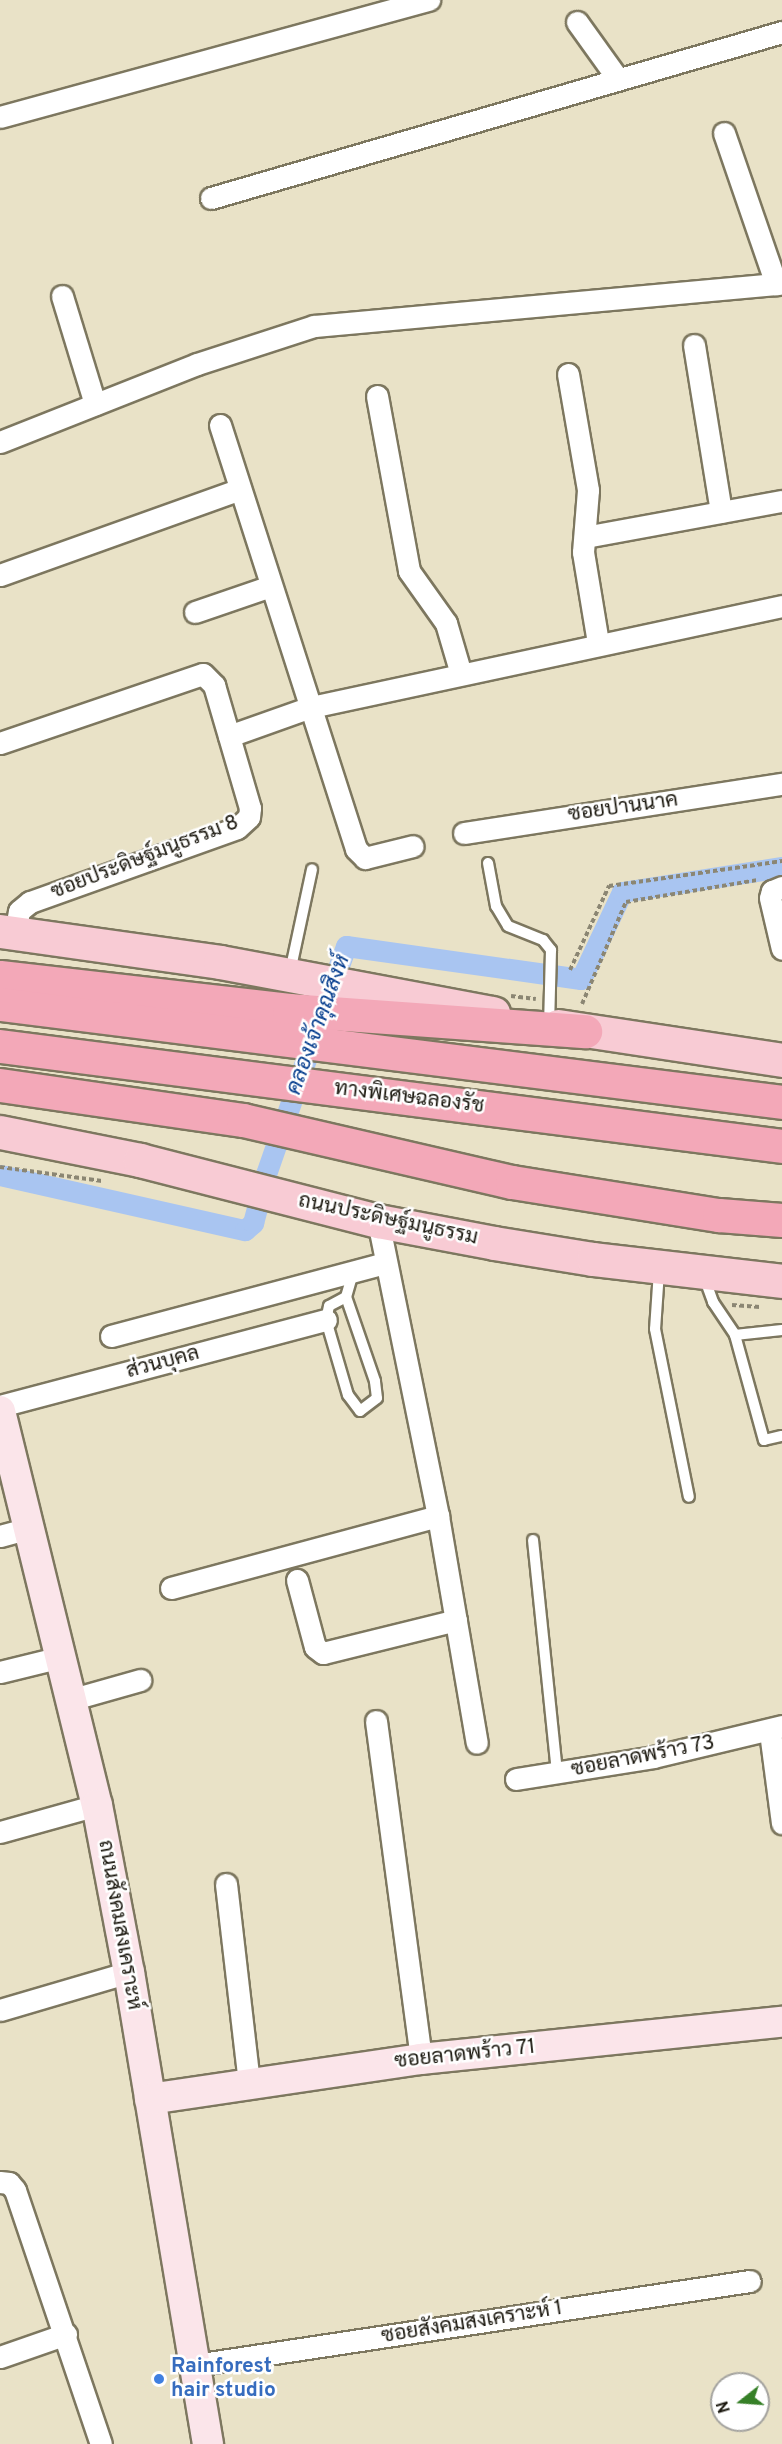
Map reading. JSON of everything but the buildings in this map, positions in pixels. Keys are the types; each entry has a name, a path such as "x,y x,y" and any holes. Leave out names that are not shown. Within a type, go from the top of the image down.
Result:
{"highway":[{"path":"0,977 317,982 583,1018"},
{"name":"ทางพิเศษฉลองรัช","path":"0,1004 782,1102"},
{"name":"ทางพิเศษฉลองรัช","path":"0,1046 782,1146"},
{"path":"0,1085 243,1120 512,1182 782,1220"}],"main road":[{"path":"8,932 317,982 549,1024 583,1018 782,1060"},
{"name":"ถนนประดิษฐ์มนูธรรม","path":"0,1132 140,1160 378,1221 495,1243 659,1268 782,1281"},
{"name":"ถนนสังคมสงเคราะห์","path":"0,1411 73,1699 97,1805 129,1972 208,2444"},
{"name":"ซอยลาดพร้าว 71","path":"150,2099 421,2059 782,2022"}],"street":[{"path":"0,117 429,0"},
{"path":"577,22 618,79"},
{"path":"211,198 782,32"},
{"path":"0,442 197,364 314,327 779,283 724,133"},
{"path":"62,296 95,404"},
{"path":"694,345 721,512"},
{"path":"568,374 588,490 585,573 598,643"},
{"path":"377,396 409,571 446,623 461,674"},
{"path":"220,425 356,849 365,858 413,846"},
{"path":"0,575 240,489"},
{"path":"585,537 782,501"},
{"path":"195,612 271,586"},
{"path":"229,736 311,706 598,643 782,606"},
{"name":"ซอยประดิษฐ์มนูธรรม 8","path":"0,744 203,674 214,686 250,808 244,823 30,902 19,910 8,932"},
{"name":"ซอยปานนาค","path":"464,834 782,784"},
{"path":"782,886 772,891 770,898 782,949"},
{"path":"378,1221 438,1516 477,1743"},
{"path":"111,1336 385,1263"},
{"name":"ส่วนบุคล","path":"0,1406 326,1320"},
{"path":"171,1588 438,1516"},
{"path":"0,1536 30,1528"},
{"path":"297,1580 315,1647 323,1653 456,1620"},
{"path":"0,1672 62,1657"},
{"path":"73,1699 140,1680"},
{"path":"376,1721 421,2059"},
{"name":"ซอยลาดพร้าว 73","path":"516,1779 557,1773 776,1729 782,1823"},
{"path":"0,1832 97,1805"},
{"path":"226,1884 249,2083"},
{"path":"0,2010 129,1972"},
{"path":"0,2182 9,2183 15,2190 66,2334 101,2444"},
{"name":"ซอยสังคมสงเคราะห์ 1","path":"195,2365 750,2281"},
{"path":"0,2357 66,2334"}],"lane":[{"path":"488,863 501,916 508,926 543,940 553,960 549,1024"},
{"path":"312,869 303,903 317,982"},
{"path":"659,1268 655,1329 689,1497"},
{"path":"346,1297 329,1306 326,1320 348,1395 354,1408 360,1411 367,1408 377,1398 375,1381 346,1297 353,1271"},
{"path":"703,1273 713,1302 735,1335 764,1440 782,1436"},
{"path":"735,1335 782,1330"},
{"path":"533,1540 557,1773"}],"path":[{"path":"570,969 609,886 782,861"},
{"path":"583,1018 626,902 762,879"}],"waterway":[{"name":"คลองเจ้าคุณสิงห์","path":"329,993 346,946 581,979 622,892 782,867"},
{"name":"คลองเจ้าคุณสิงห์","path":"0,1175 245,1230 253,1223 266,1174 315,1033"}],"place":[{"name":"Rainforest hair studio","path":"159,2379"}]}
